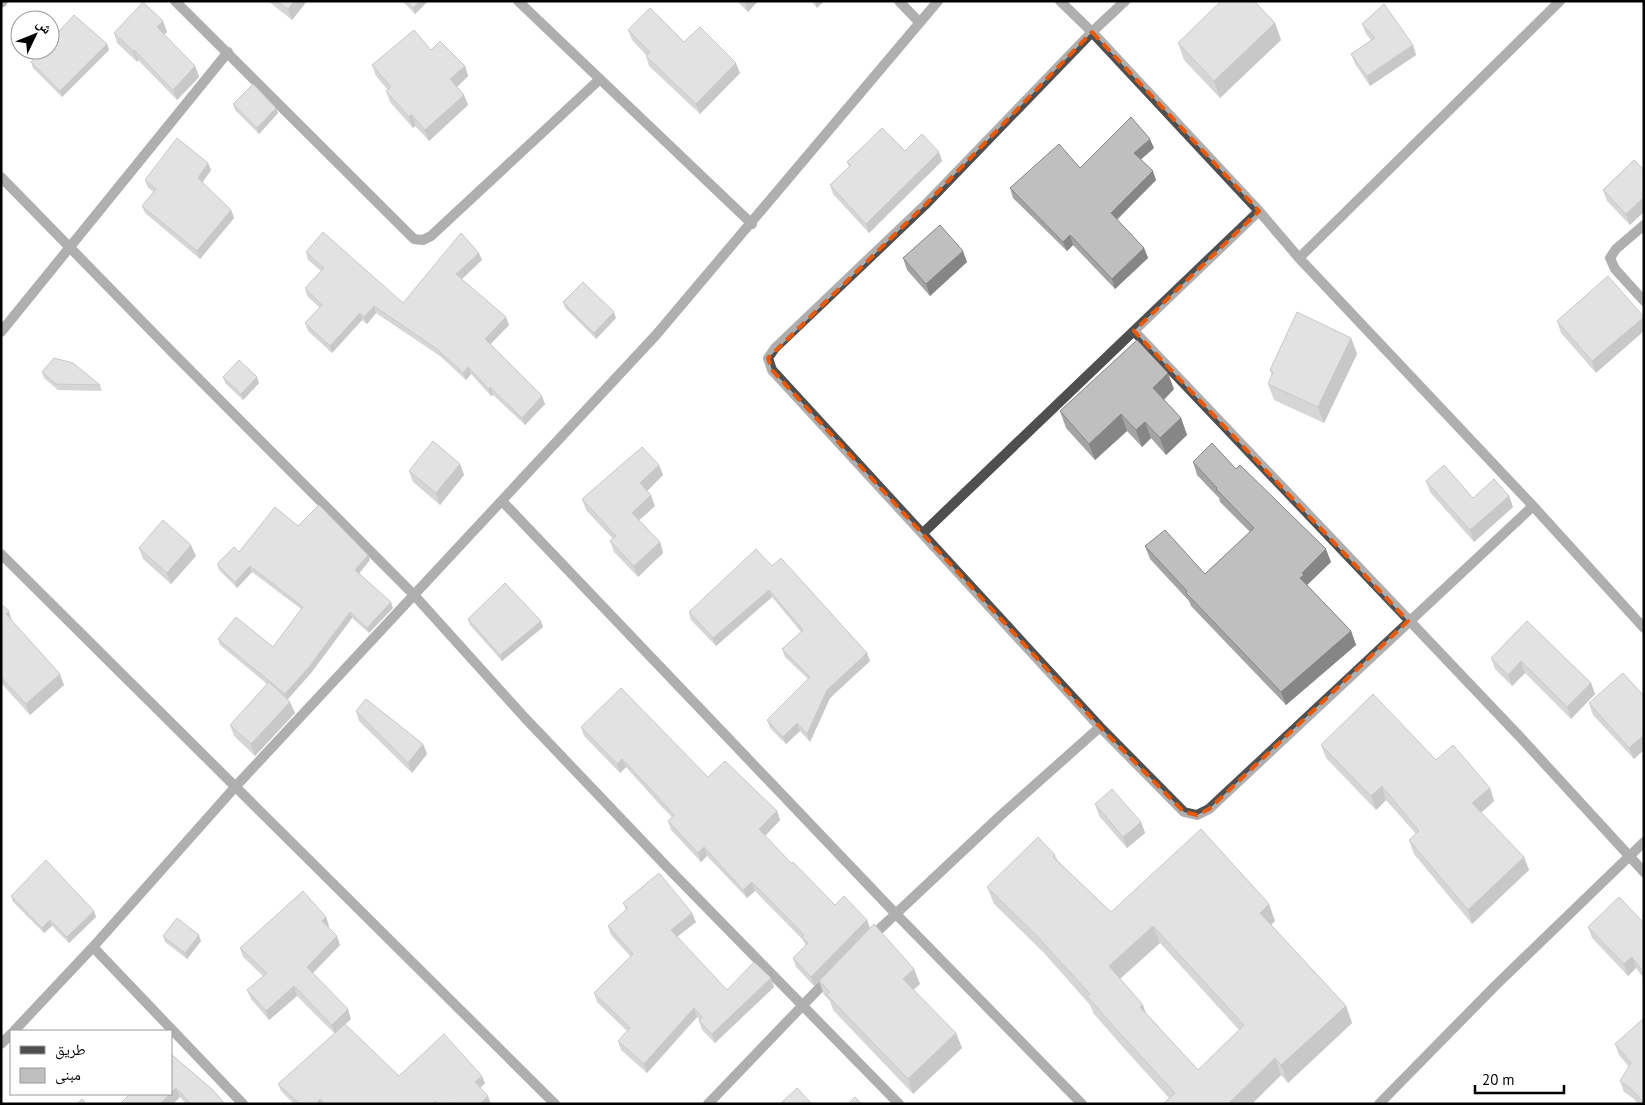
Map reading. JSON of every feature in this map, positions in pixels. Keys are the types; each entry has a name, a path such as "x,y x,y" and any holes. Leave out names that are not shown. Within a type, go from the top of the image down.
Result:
{"street":[{"path":"176,1 414,239 424,240 431,236 600,79"},
{"path":"518,1 752,224"},
{"path":"899,1 919,22"},
{"path":"14,1030 93,948 236,786 415,596 656,335 752,224 938,1"},
{"path":"1060,1 1092,32 1259,211 1299,258 1533,506 1644,628"},
{"path":"1125,1 1092,32 925,205 775,348 768,358 772,370 1100,727 1184,812 1197,815 1209,809 1533,506"},
{"path":"1299,258 1560,1"},
{"path":"1,332 228,52"},
{"path":"1,177 415,596 525,718 899,1104"},
{"path":"923,533 1259,211"},
{"path":"1644,225 1616,249 1610,258 1615,269 1644,302"},
{"path":"1134,330 1644,872"},
{"path":"502,502 895,913 1082,1104"},
{"path":"1,554 555,1104"},
{"path":"862,946 895,913 1100,727"},
{"path":"1379,1104 1495,986 1644,842"},
{"path":"93,948 172,1030"},
{"path":"708,1104 835,972"},
{"path":"172,1030 243,1104"},
{"path":"1,1044 10,1034"}],"highlighted area":[{"path":"1092,32 1259,211 1134,331 1408,621 1209,809 1197,815 1184,812 1100,727 772,370 768,358 925,205"}],"building":[{"path":"278,1 294,1 288,9"},
{"path":"406,1 420,1 413,8"},
{"path":"1221,1 1254,1 1275,23 1214,81 1178,43"},
{"path":"143,2 163,21 157,27 195,66 173,90 134,50 114,33"},
{"path":"1384,4 1413,45 1367,76 1351,54 1375,38 1362,24"},
{"path":"650,8 684,42 700,27 736,63 696,104 646,56 650,52 628,30"},
{"path":"74,15 107,44 60,91 31,62 33,60 60,60 60,30"},
{"path":"414,30 431,50 440,41 465,66 450,79 464,95 425,130 412,115 409,117 386,91 391,87 372,65"},
{"path":"253,84 276,108 257,128 233,104"},
{"path":"1131,117 1150,139 1134,153 1153,171 1111,213 1144,248 1112,279 1070,235 1063,242 1010,188 1059,144 1080,168"},
{"path":"882,128 905,151 922,134 939,152 866,224 830,185 851,165 847,162"},
{"path":"177,138 208,163 198,178 231,210 197,251 142,206 156,189 145,180"},
{"path":"1634,160 1644,170 1644,197 1626,214 1603,190"},
{"path":"940,225 963,251 926,284 903,258"},
{"path":"323,232 403,303 461,233 479,253 456,274 506,317 485,339 542,396 522,418 490,387 489,389 468,367 463,373 437,349 374,306 364,317 360,313 330,346 305,323 322,305 305,288 324,268 306,252"},
{"path":"1608,276 1644,317 1592,361 1557,321"},
{"path":"583,282 614,312 594,333 563,302"},
{"path":"1297,312 1351,338 1318,407 1268,384 1273,372 1270,370"},
{"path":"1137,340 1168,373 1153,388 1181,418 1160,438 1145,422 1136,430 1121,414 1089,444 1060,411"},
{"path":"54,358 73,363 100,385 56,384 42,372"},
{"path":"239,360 257,377 241,394 223,377"},
{"path":"433,441 460,464 436,493 409,471"},
{"path":"1212,443 1236,469 1240,465 1326,549 1302,573 1304,575 1300,578 1351,631 1281,692 1186,593 1187,591 1145,546 1165,530 1205,574 1254,528 1193,462"},
{"path":"642,447 659,465 640,483 651,495 632,513 660,542 634,566 610,541 616,536 582,499"},
{"path":"1444,465 1473,498 1494,479 1509,496 1470,530 1426,481"},
{"path":"319,505 368,555 355,570 391,602 367,628 350,612 309,667 285,694 218,639 236,617 273,647 303,607 250,566 235,582 217,564 234,547 239,552 275,507 298,526"},
{"path":"163,520 191,545 167,573 139,548"},
{"path":"756,549 772,566 781,558 867,653 827,690 807,734 797,723 783,737 767,720 810,677 782,649 803,630 769,590 713,638 689,612"},
{"path":"505,583 541,621 500,655 468,619"},
{"path":"1,604 9,611 6,614 60,674 26,704 1,677"},
{"path":"1527,621 1591,683 1567,707 1521,661 1508,675 1491,658"},
{"path":"1623,673 1644,696 1644,735 1629,748 1589,703"},
{"path":"269,682 290,702 251,744 230,725"},
{"path":"621,688 708,777 725,761 777,811 759,829 835,905 844,896 867,920 811,977 793,958 808,943 802,937 804,935 752,882 743,890 704,847 698,853 668,821 674,815 658,797 622,759 617,764 581,727"},
{"path":"1373,694 1436,760 1453,745 1490,788 1472,803 1524,857 1468,910 1409,840 1419,831 1382,786 1371,796 1321,745"},
{"path":"366,699 423,744 408,763 356,711"},
{"path":"1112,789 1141,822 1123,837 1095,804"},
{"path":"1201,829 1269,904 1260,913 1346,1006 1281,1065 1275,1058 1228,1104 1163,1104 1175,1093 1087,996 1090,994 1037,936 987,887 1038,837 1055,855 1053,857 1111,912","holes":["1153,926 1244,1025 1198,1070 1140,1007 1143,1005 1109,966"]},
{"path":"46,860 94,911 67,937 50,920 42,928 11,896"},
{"path":"659,873 692,913 671,930 727,990 754,962 771,978 712,1034 699,1021 702,1017 694,1008 644,1064 618,1041 630,1028 594,993 633,954 608,926 628,908 623,903"},
{"path":"303,891 326,917 322,921 337,936 307,967 348,1009 332,1025 294,986 266,1011 247,990 267,973 240,948"},
{"path":"1619,897 1644,923 1644,973 1632,957 1624,964 1588,927"},
{"path":"177,918 199,935 185,953 163,936"},
{"path":"874,924 914,969 903,979 956,1033 908,1079 827,995 830,992 819,981"},
{"path":"1644,1018 1644,1103 1630,1088 1620,1081 1631,1063 1615,1044"},
{"path":"345,1024 399,1076 444,1034 482,1076 475,1082 488,1096 480,1104 455,1104 453,1102 451,1104 437,1104 435,1101 433,1104 325,1104 320,1099 316,1104 300,1104 278,1084"},
{"path":"172,1055 213,1090 225,1104 191,1104 176,1088 172,1092"},
{"path":"797,1088 812,1104 780,1104"},
{"path":"129,1095 169,1095 160,1104 120,1104"},
{"path":"855,1097 862,1104 848,1104"},
{"path":"82,1099 86,1104 77,1104"}]}
